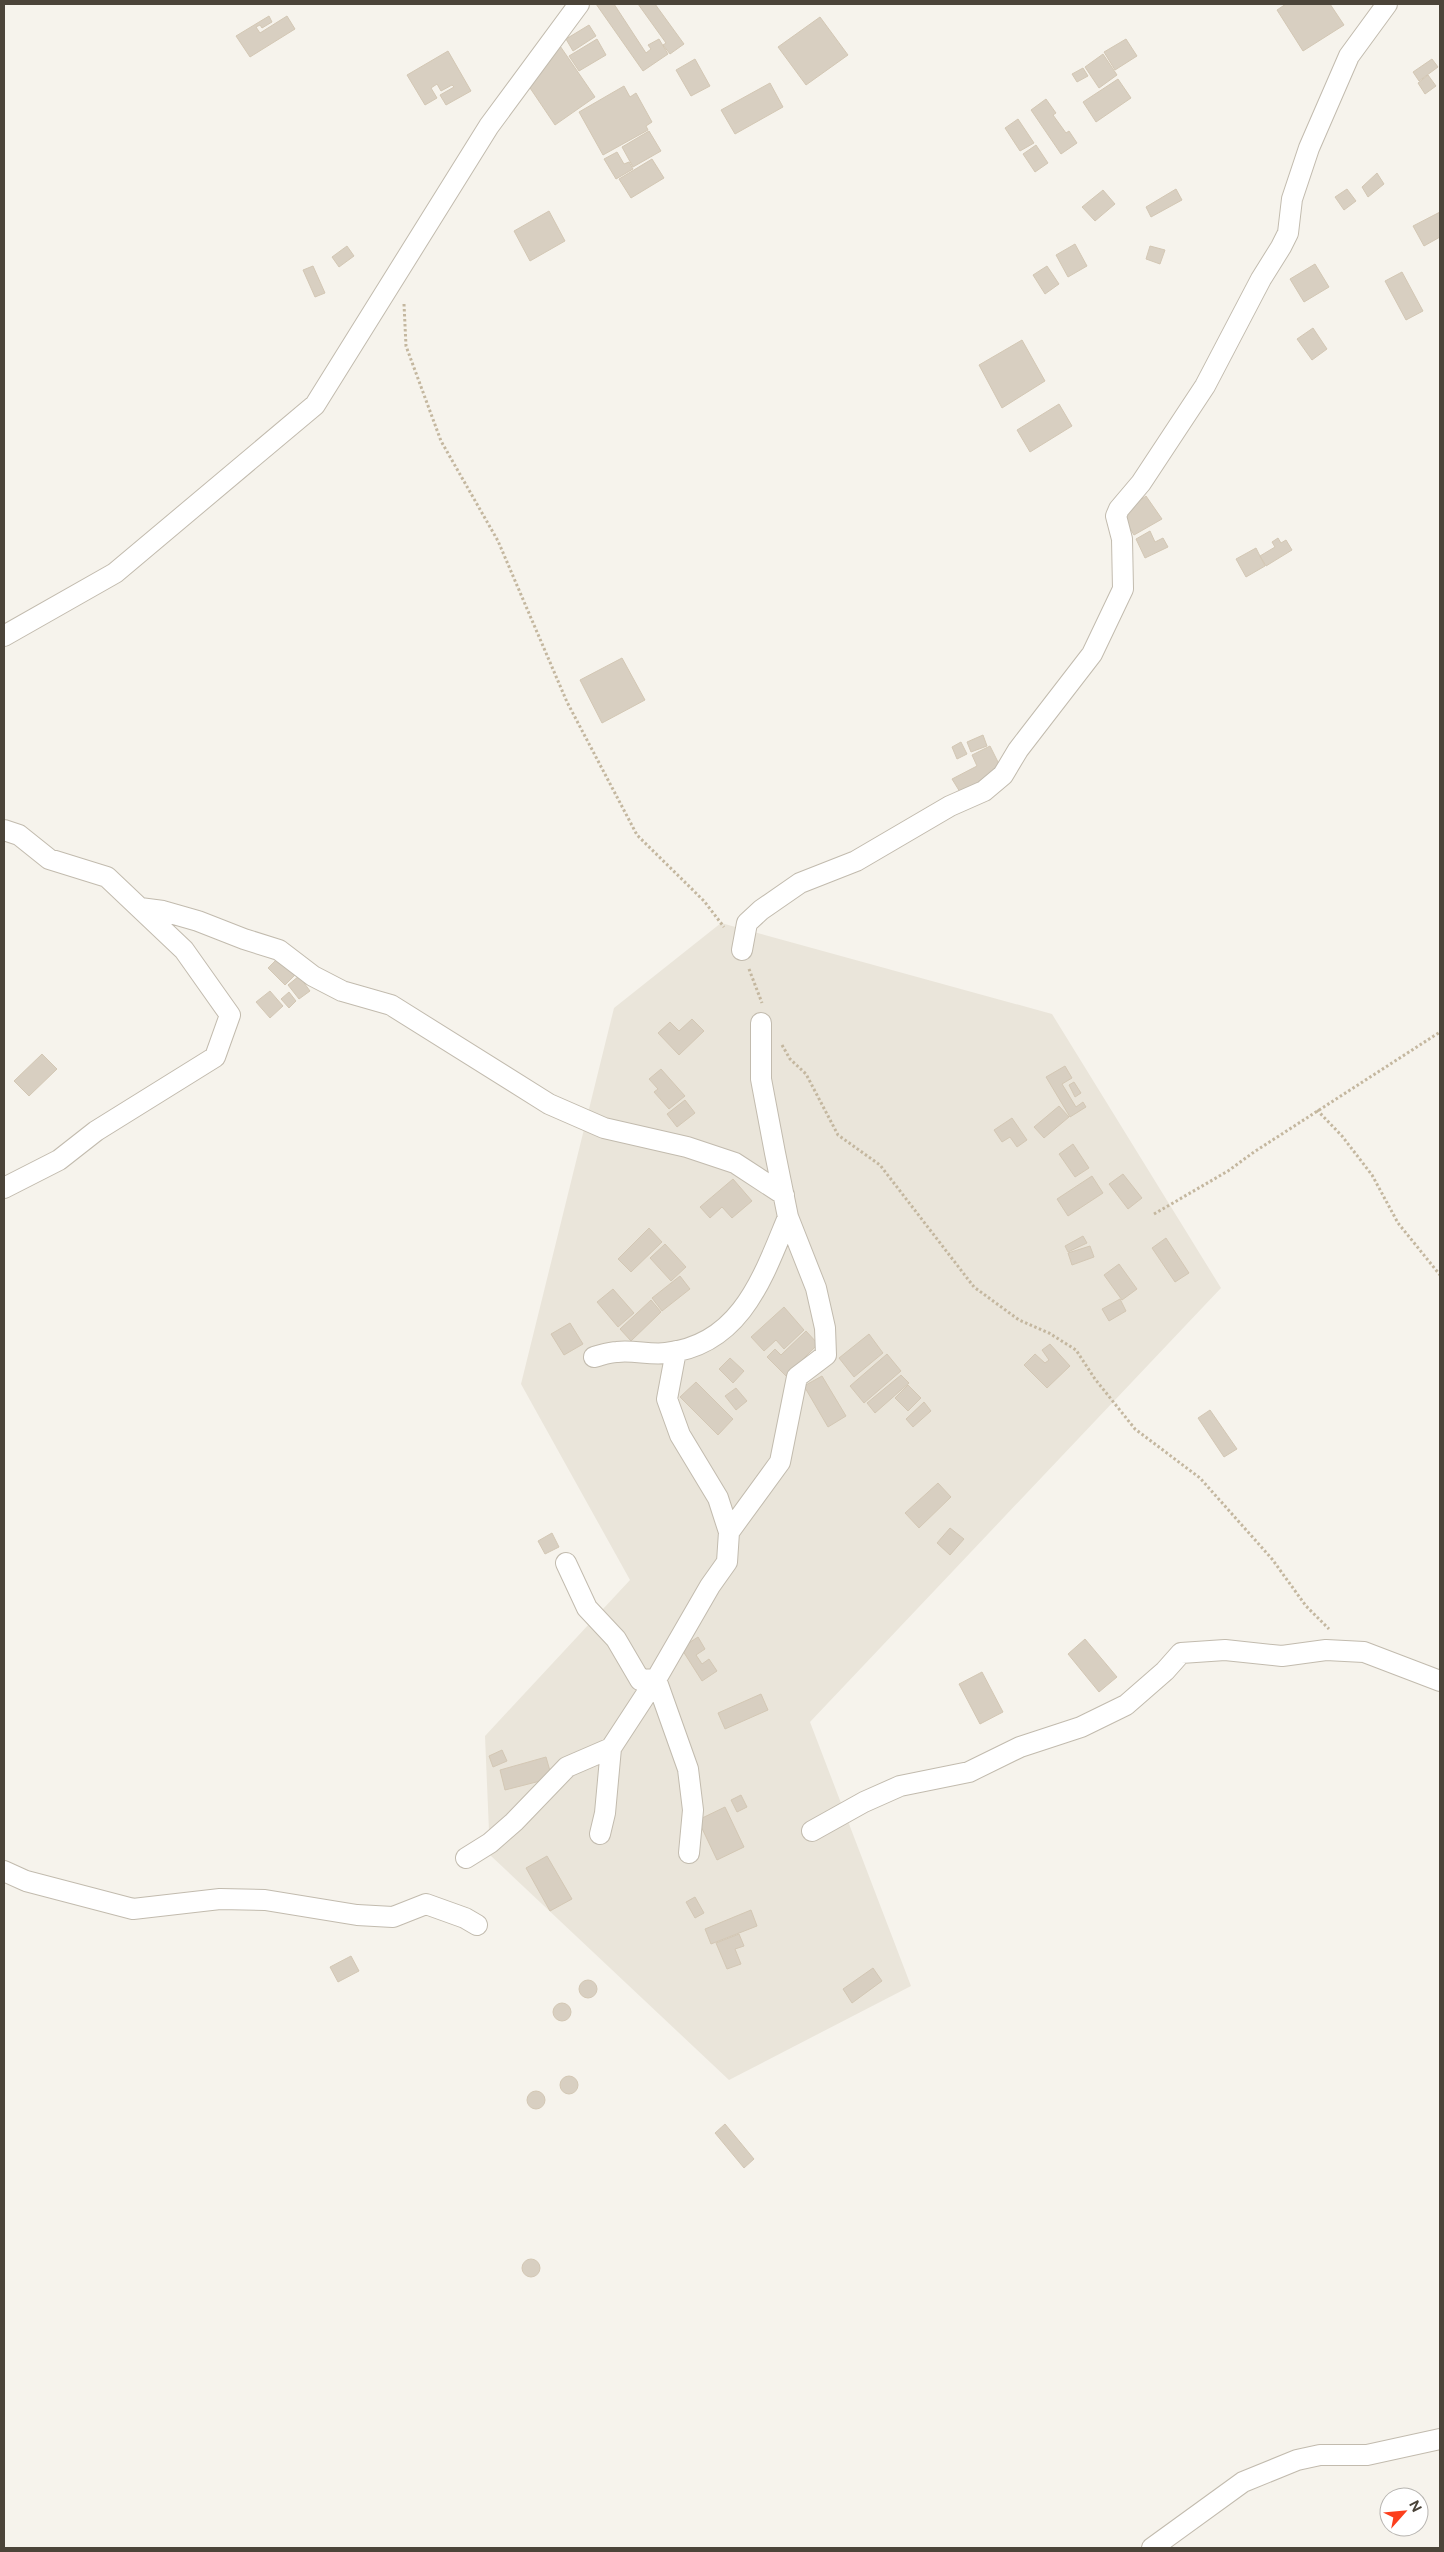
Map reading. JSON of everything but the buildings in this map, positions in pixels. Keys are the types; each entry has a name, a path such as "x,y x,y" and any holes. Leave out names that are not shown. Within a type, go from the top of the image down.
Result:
{"street":[{"path":"4,636 116,572 315,405 489,126 579,4"},
{"path":"742,950 747,923 761,910 800,883 856,861 950,806 984,791 1003,776 1018,750 1092,654 1123,589 1122,539 1116,516 1119,508 1140,483 1205,386 1260,279 1288,233 1292,199 1309,148 1349,56 1387,4"},
{"path":"4,830 19,834 50,859 107,876 184,950 230,1015 215,1057 96,1131 59,1160 4,1188"},
{"path":"140,908 163,911 198,921 244,940 279,950 313,976 342,991 392,1005 549,1104 604,1128 687,1147 734,1163 784,1195"},
{"path":"729,1532 780,1462 798,1377 826,1355 826,1328 816,1288 788,1217 761,1079 761,1023"},
{"path":"594,1357 617,1352 665,1354 695,1347 719,1334 746,1308 788,1217"},
{"path":"600,1834 606,1813 611,1748 656,1679 710,1586 727,1562 729,1532 718,1498 680,1435 667,1399 676,1351"},
{"path":"566,1563 587,1608 616,1639 640,1680 656,1679"},
{"path":"812,1831 864,1802 900,1786 969,1772 1020,1747 1081,1727 1126,1705 1165,1671 1181,1653 1225,1650 1282,1656 1326,1650 1364,1652 1436,1677"},
{"path":"656,1679 688,1768 693,1810 689,1853"},
{"path":"466,1858 490,1843 514,1822 567,1767 611,1748"},
{"path":"4,1871 26,1881 133,1909 220,1899 265,1900 357,1915 393,1917 426,1904 465,1918 477,1926"},
{"path":"1152,2548 1242,2482 1297,2460 1320,2455 1367,2455 1440,2439"}],"path":[{"path":"404,302 406,346 441,441 498,540 566,702 637,835 704,901 742,950 764,1008 761,1023 777,1037 790,1059 806,1074 838,1135 880,1165 974,1287 1019,1320 1049,1333 1076,1350 1095,1379 1135,1429 1200,1478 1252,1537 1306,1606 1335,1635 1340,1651"},
{"path":"1154,1214 1228,1171 1317,1110 1440,1032"},
{"path":"1317,1110 1342,1136 1366,1167 1398,1223 1440,1275"}],"shaded area":[{"path":"721,923 1052,1014 1221,1288 810,1722 911,1986 729,2080 490,1855 485,1736 630,1580 521,1384 614,1008"}]}
